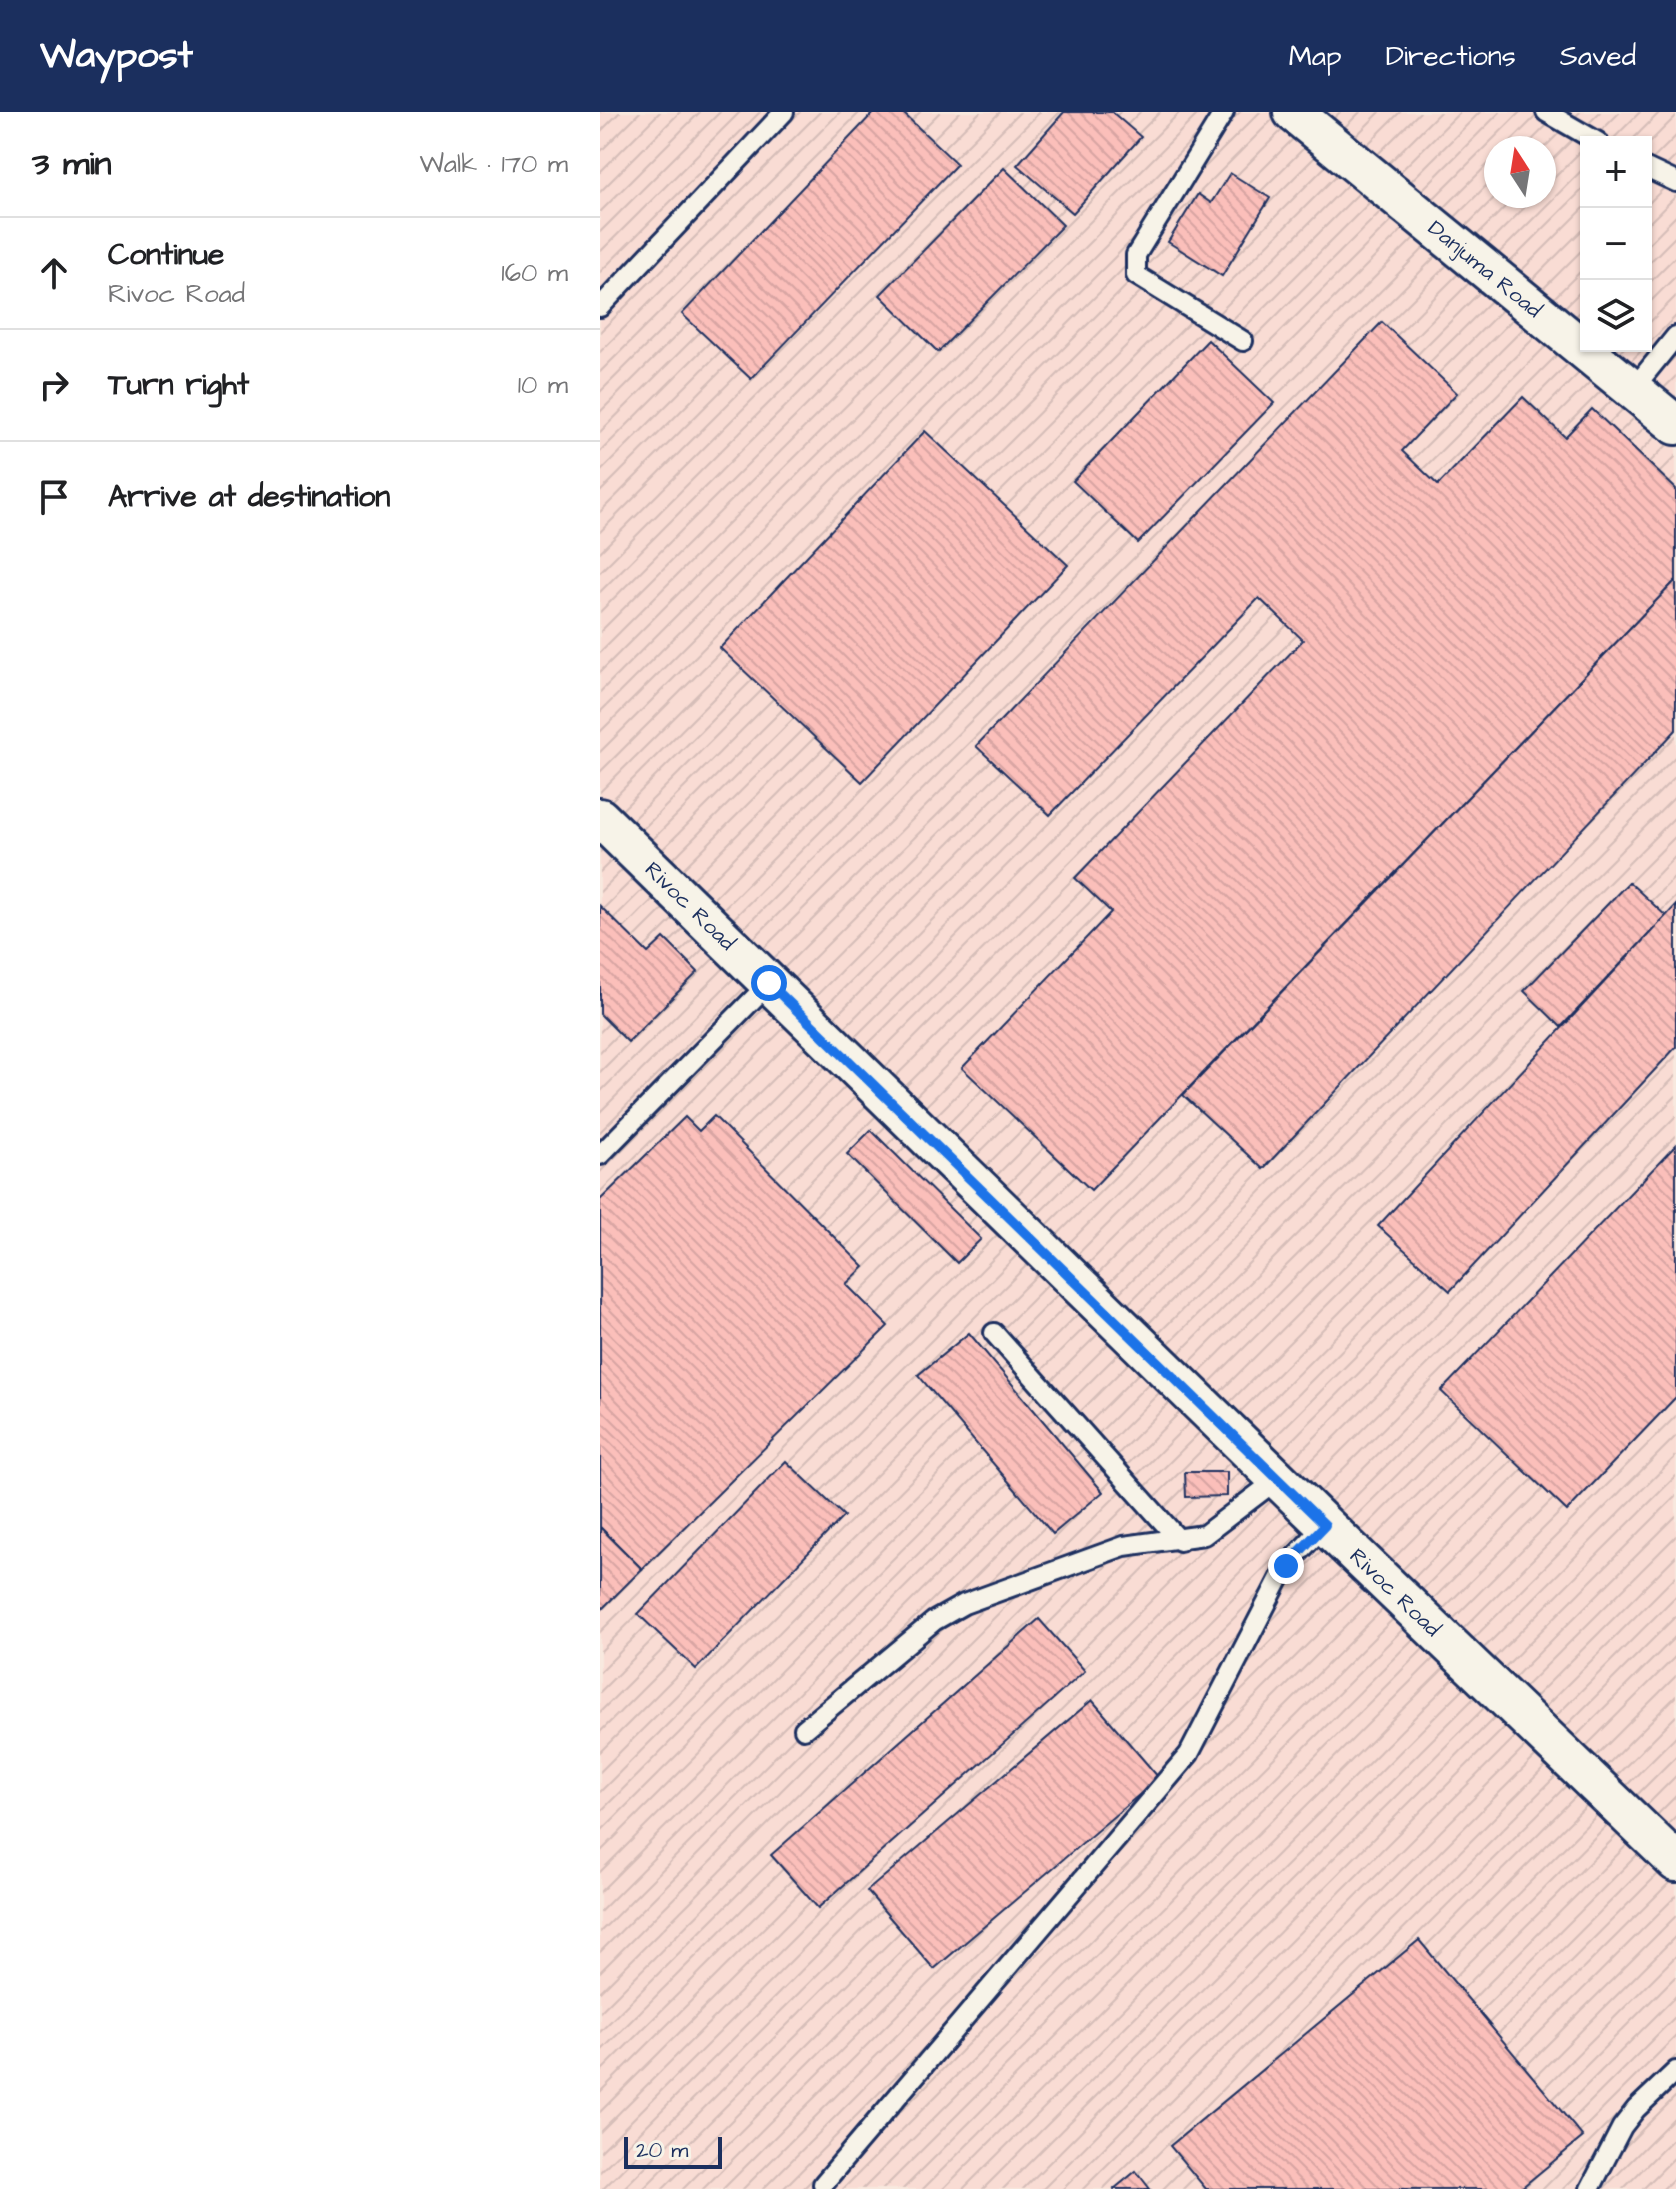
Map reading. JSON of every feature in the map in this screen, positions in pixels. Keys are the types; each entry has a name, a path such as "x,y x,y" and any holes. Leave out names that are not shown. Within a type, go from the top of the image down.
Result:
{"street":[{"name":"Danjuma Road","path":"1293,112 1676,425"},
{"name":"Rivoc Road","path":"600,818 1325,1525 1676,1862"}],"lane":[{"path":"600,307 784,112"},
{"path":"1224,112 1136,255 1136,275 1243,341"},
{"path":"1546,112 1588,136"},
{"path":"1652,171 1676,182"},
{"path":"1633,389 1676,336"},
{"path":"600,1155 769,983"},
{"path":"994,1333 1180,1541"},
{"path":"804,1729 934,1621 964,1604 1124,1546 1180,1541 1204,1535 1279,1478"},
{"path":"823,2184 1189,1754 1286,1566 1325,1525"},
{"path":"1590,2189 1622,2127 1676,2071"}],"shaded area":[{"path":"600,112 1676,112 1676,2189 600,2189"}],"building":[{"path":"874,112 902,112 957,164 751,379 682,314"},
{"path":"1064,112 1112,112 1141,137 1073,213 1017,165"},
{"path":"1004,168 1063,225 938,352 880,295"},
{"path":"1230,173 1270,198 1222,276 1168,242 1198,194 1211,203"},
{"path":"1382,322 1457,393 1402,451 1438,485 1523,397 1565,437 1592,409 1676,489 1676,580 1091,1190 962,1068 1111,912 1075,878 1303,640 1259,598 1050,815 976,746"},
{"path":"1208,340 1274,403 1138,543 1073,481"},
{"path":"925,431 1068,565 862,782 720,648"},
{"path":"1676,580 1676,730 1263,1169 1183,1095"},
{"path":"1629,882 1666,916 1561,1027 1524,991"},
{"path":"1676,905 1676,1047 1450,1291 1378,1226"},
{"path":"600,906 648,953 664,938 698,972 628,1042 600,1014"},
{"path":"714,1116 864,1267 846,1284 888,1326 642,1569 600,1527 600,1200 685,1117 699,1131"},
{"path":"871,1130 981,1239 957,1263 847,1154"},
{"path":"1676,1145 1676,1397 1567,1511 1441,1391"},
{"path":"969,1333 1103,1492 1053,1534 918,1375"},
{"path":"786,1461 844,1516 696,1669 638,1614"},
{"path":"1185,1472 1227,1472 1227,1496 1186,1497"},
{"path":"600,1527 642,1569 600,1611"},
{"path":"1039,1619 1085,1671 818,1908 771,1855"},
{"path":"1092,1700 1159,1778 934,1969 867,1891"},
{"path":"1419,1940 1583,2137 1520,2189 1206,2189 1170,2146"},
{"path":"1136,2171 1150,2189 1114,2189"}],"route":[{"path":"769,983 1006,1210 1325,1525 1286,1566"}]}
